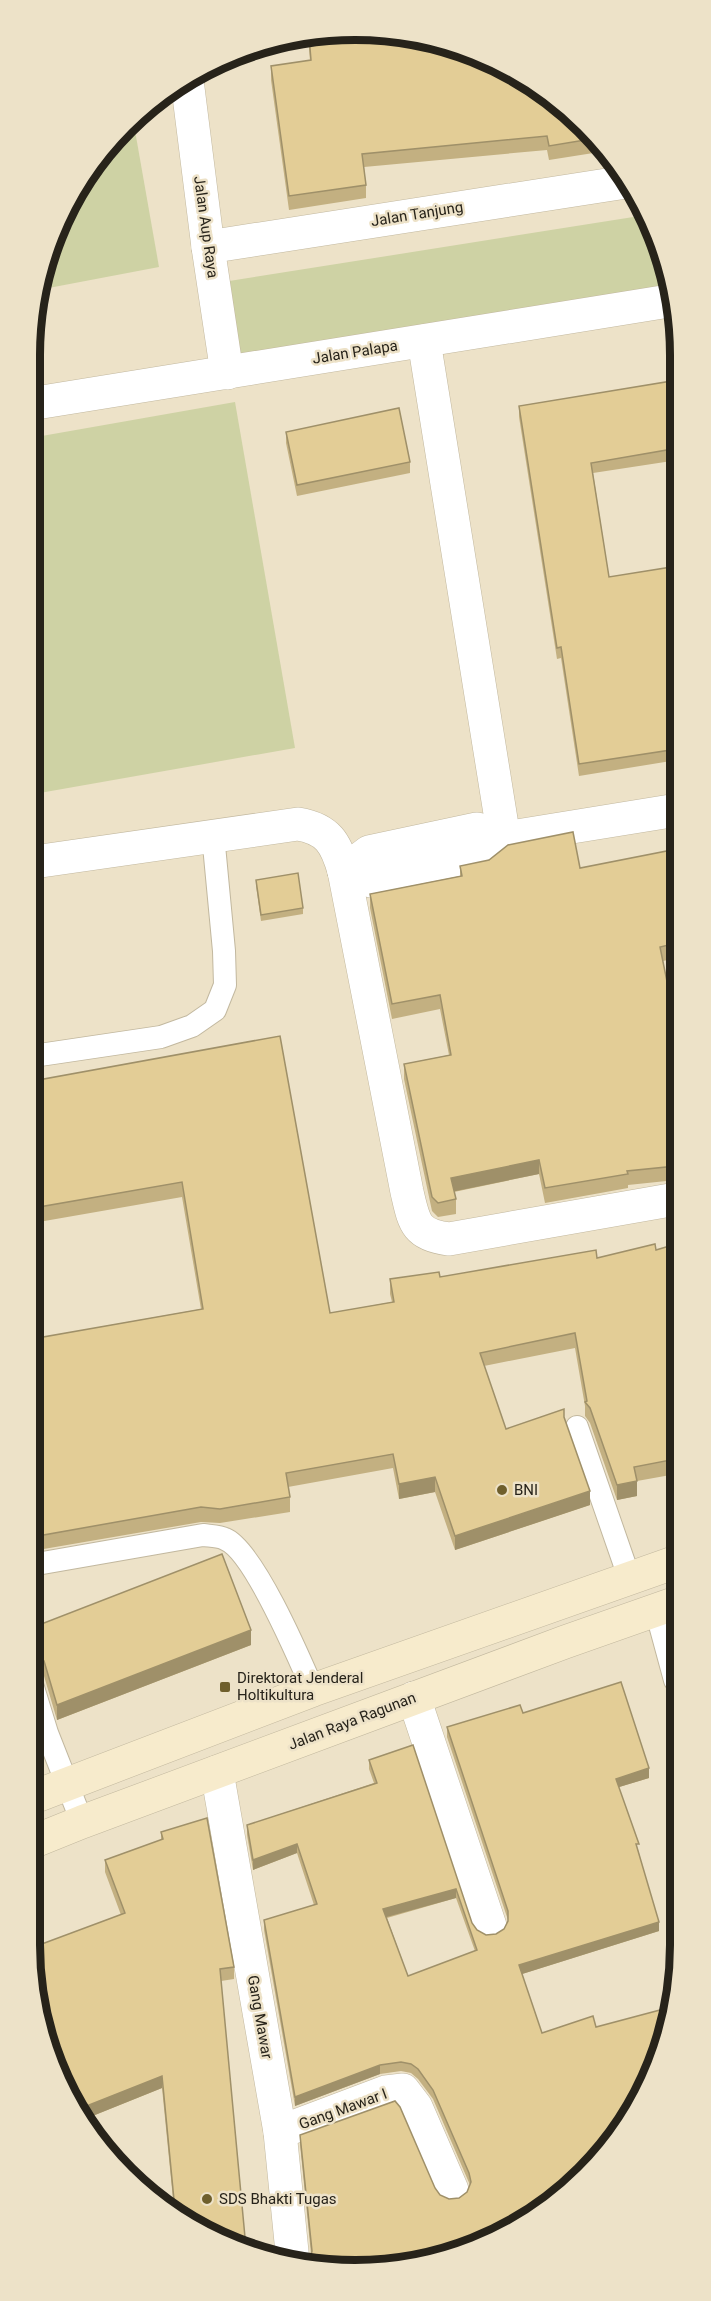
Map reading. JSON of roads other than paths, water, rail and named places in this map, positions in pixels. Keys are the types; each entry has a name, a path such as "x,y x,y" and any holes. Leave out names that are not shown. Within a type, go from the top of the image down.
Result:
{"main road":[{"path":"40,1794 313,1690 670,1564"},
{"name":"Jalan Raya Ragunan","path":"40,1839 414,1698 666,1607"}],"street":[{"name":"Jalan Aup Raya","path":"188,89 227,373"},
{"name":"Jalan Tanjung","path":"208,247 619,183"},
{"name":"Jalan Palapa","path":"40,402 666,302"},
{"path":"424,341 504,838"},
{"path":"344,871 369,852 477,829 504,838 670,811"},
{"path":"40,861 298,824 312,826 326,835 338,850 344,871 407,1192 413,1219 421,1231 433,1237 449,1239 670,1200"},
{"path":"414,1698 490,1926"},
{"name":"Gang Mawar","path":"217,1772 280,2132 292,2254"},
{"name":"Gang Mawar I","path":"280,2132 386,2092 403,2090 416,2107 452,2190"}],"lane":[{"path":"40,1055 161,1037 192,1026 215,1010 225,985 213,835"},
{"path":"576,1427 629,1577"},
{"path":"40,1564 202,1535 227,1539 248,1559 298,1655 313,1690"},
{"path":"666,1607 670,1639"},
{"path":"40,1710 82,1822"}],"place":[{"name":"BNI","path":"502,1490"},
{"name":"Direktorat Jenderal Holtikultura","path":"225,1687"},
{"name":"SDS Bhakti Tugas","path":"207,2199"}]}
